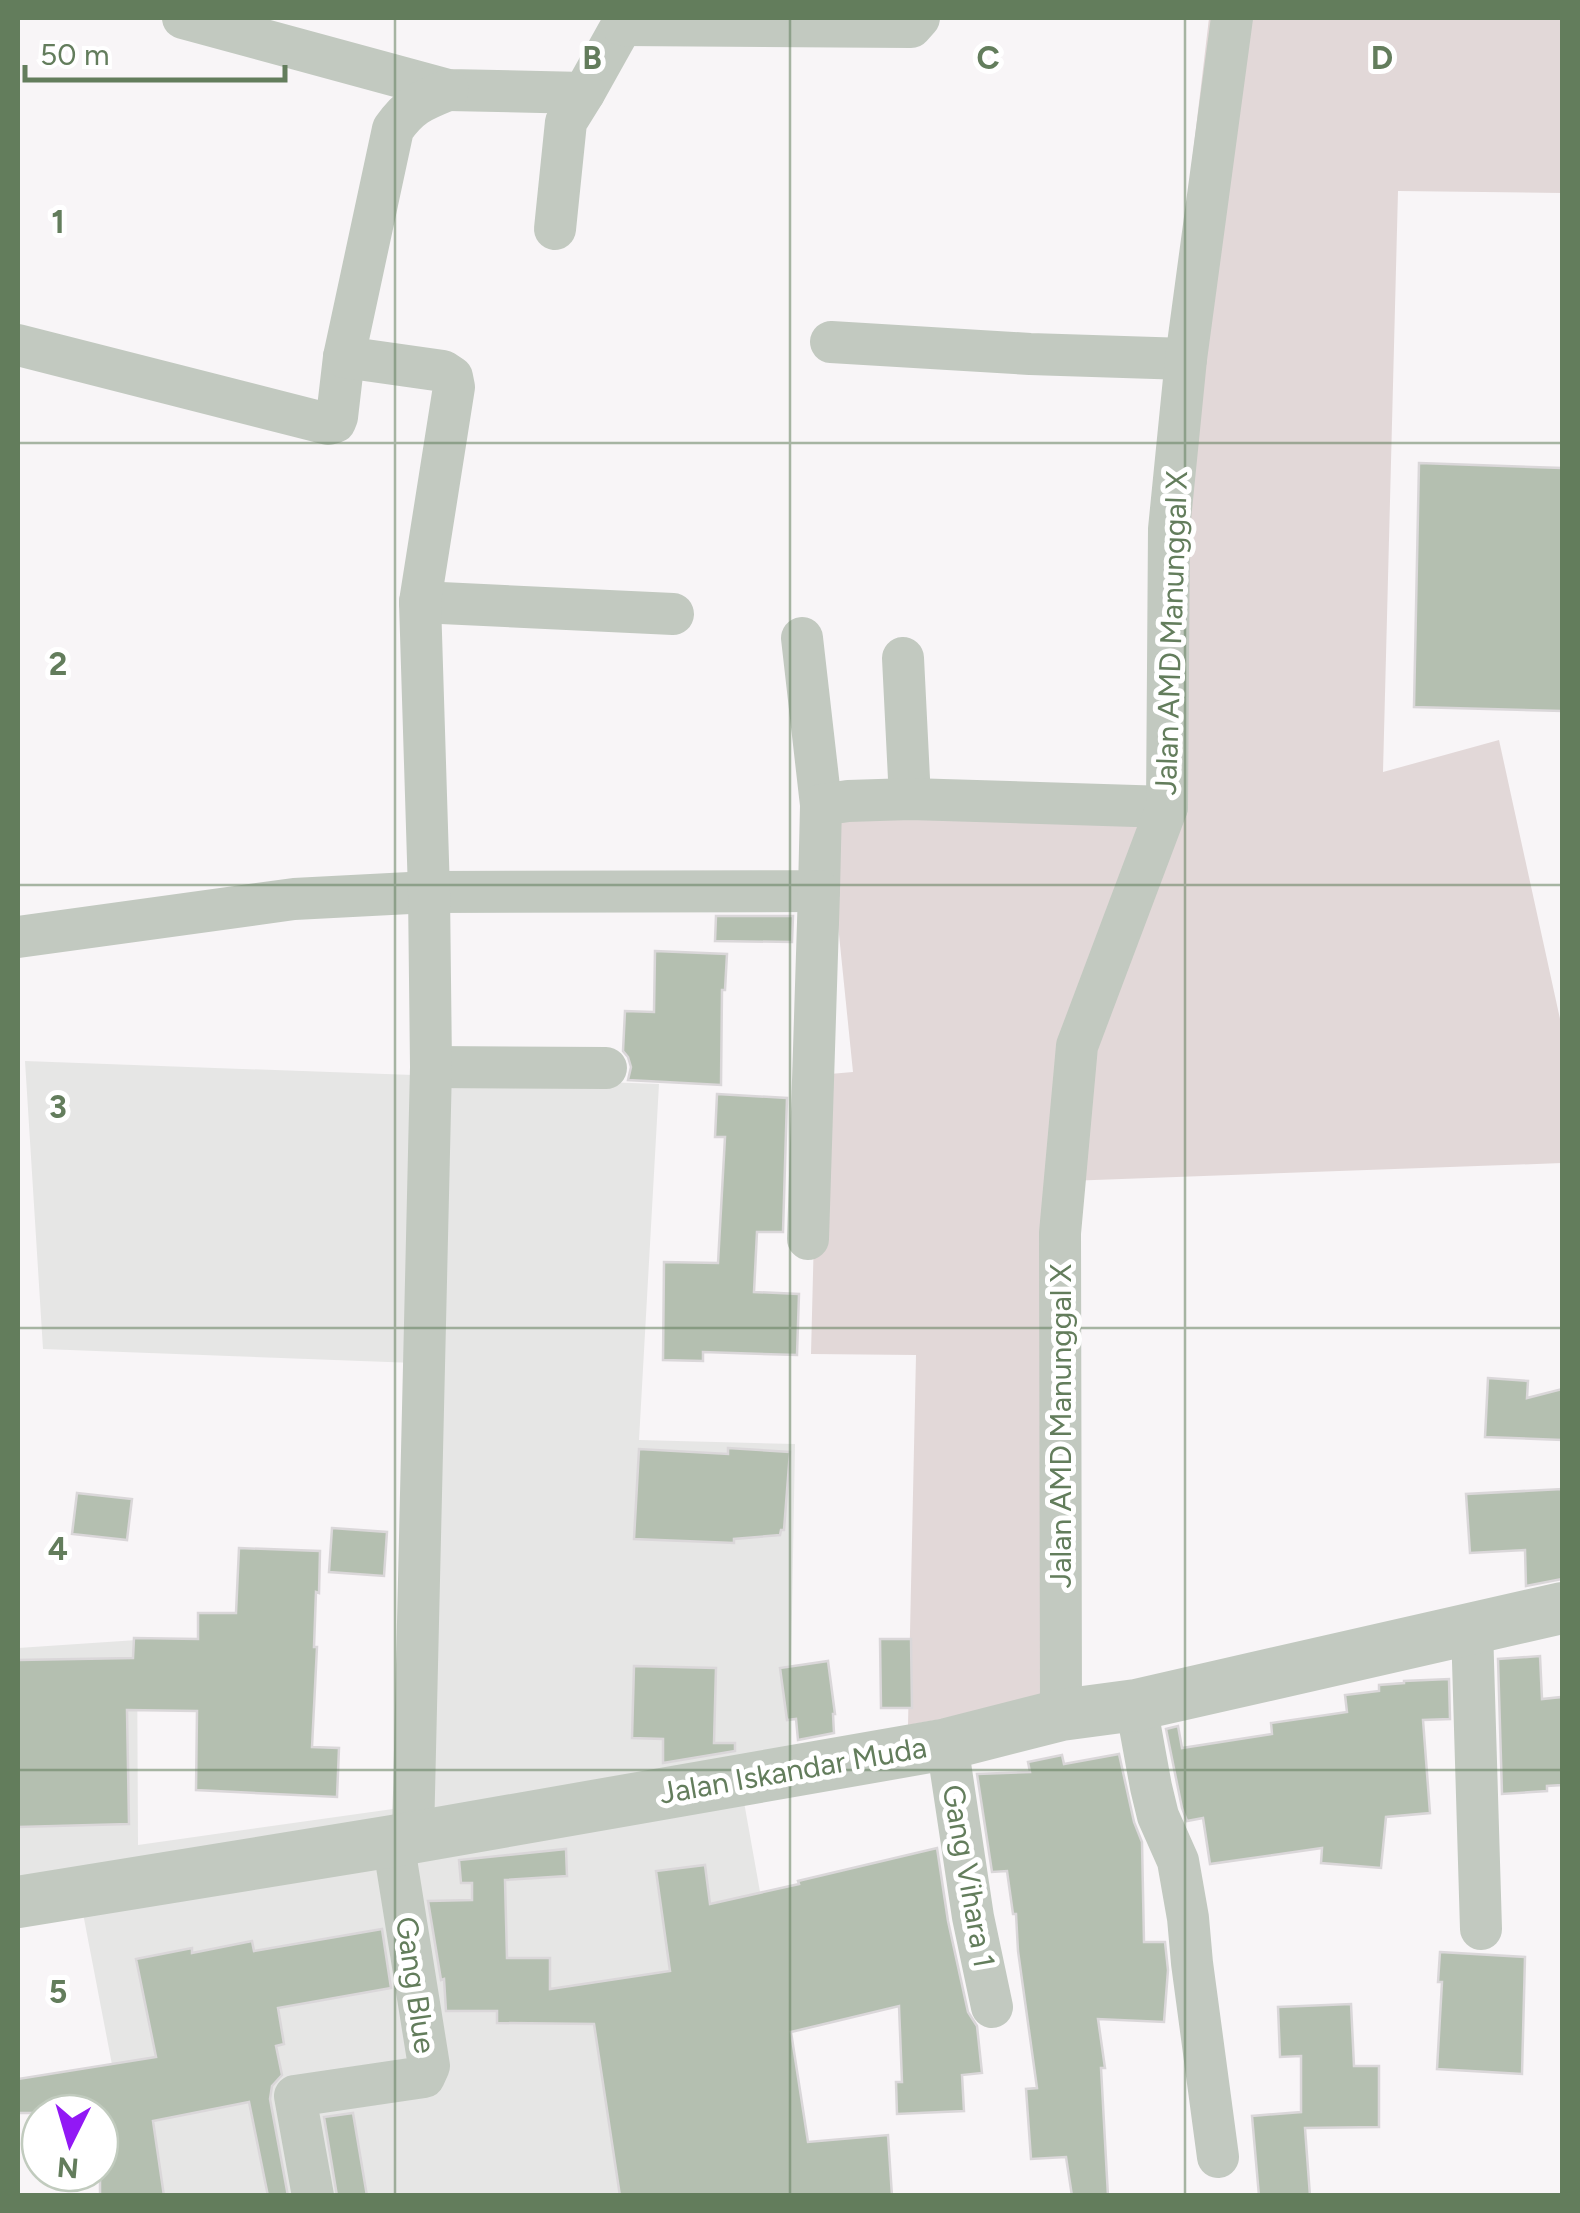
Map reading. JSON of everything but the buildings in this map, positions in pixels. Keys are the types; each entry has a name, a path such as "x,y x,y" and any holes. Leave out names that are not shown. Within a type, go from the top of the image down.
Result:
{"street":[{"path":"183,18 448,90 584,94"},
{"path":"555,229 566,122 623,21 911,27 919,18"},
{"name":"Jalan AMD Manunggal X","path":"1061,1715 1060,1234 1077,1046 1168,807 1168,530 1186,359 1232,18"},
{"path":"18,345 328,424 335,422 344,357 393,129 416,102 448,90"},
{"path":"831,342 1186,359"},
{"path":"344,357 443,371 452,377 454,386 420,602 431,1067 403,1838"},
{"path":"420,602 673,614"},
{"path":"802,638 821,805 808,1238"},
{"path":"903,658 910,798"},
{"path":"821,805 910,798 1168,807"},
{"path":"18,937 294,900 429,892 819,891"},
{"path":"431,1067 606,1068"},
{"name":"Jalan Iskandar Muda","path":"18,1902 947,1744 1061,1715 1136,1705 1562,1608"},
{"path":"1472,1628 1481,1930"},
{"path":"1136,1705 1150,1787 1178,1861 1218,2156"},
{"name":"Gang Vihara 1","path":"947,1744 973,1918 992,2008"},
{"name":"Gang Blue","path":"313,2196 295,2096 424,2078 428,2073 403,1838"}],"shaded area":[{"path":"1209,18 1562,18 1562,193 1398,191 1383,772 1499,740 1562,1028 1562,1163 1067,1181 1065,1697 908,1725 916,1355 811,1354 818,1075 853,1072 826,807 1147,806 1154,483"},
{"path":"25,1061 659,1084 639,1440 795,1444 789,1781 744,1802 814,2195 137,2195 81,1903 18,1921 18,1648 137,1640 138,1845 400,1808 415,1363 43,1349"}]}
